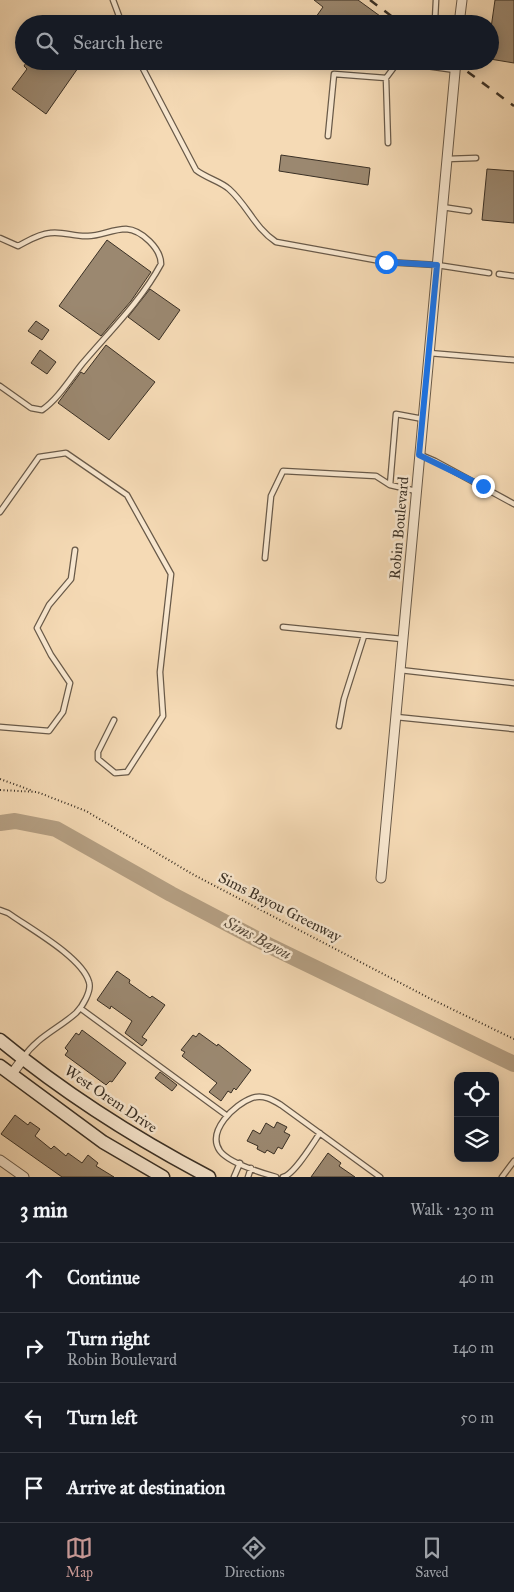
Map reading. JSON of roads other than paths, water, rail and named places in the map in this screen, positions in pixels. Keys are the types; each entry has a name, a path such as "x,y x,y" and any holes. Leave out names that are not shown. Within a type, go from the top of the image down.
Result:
{"main road":[{"name":"West Orem Drive","path":"0,1040 23,1059 123,1129 209,1177"},
{"path":"0,1066 102,1142 163,1177"}],"street":[{"path":"460,15 462,0"},
{"name":"Robin Boulevard","path":"381,878 394,717 455,70"},
{"path":"12,1075 23,1059"},
{"path":"0,1160 24,1177"}],"lane":[{"path":"113,0 119,15"},
{"path":"436,0 436,15"},
{"path":"144,70 196,170 230,190 262,233 276,242 386,262 437,265 488,273"},
{"path":"388,143 386,78 392,70"},
{"path":"328,136 334,74 386,78"},
{"path":"447,159 476,158"},
{"path":"442,207 469,211"},
{"path":"0,238 18,246 40,235 51,233 81,237 126,229 146,239 157,248 161,256 161,264 158,271 109,337 84,362 50,404 42,410 31,408 0,386"},
{"path":"499,274 514,276"},
{"path":"429,353 514,360"},
{"path":"390,485 396,414 423,419"},
{"path":"0,512 39,457 66,453 127,495 172,574 160,672 164,716 127,772 115,773 98,759 98,752 114,720"},
{"path":"419,455 443,465 514,504"},
{"path":"266,558 271,496 283,471 376,476 390,485 416,490"},
{"path":"0,727 49,731 63,712 70,683 51,655 38,628 49,606 71,579 75,550"},
{"path":"283,627 402,640"},
{"path":"340,726 344,700 364,636"},
{"path":"399,670 514,683"},
{"path":"394,717 514,729"},
{"path":"0,910 8,913 73,959 90,983 90,990 80,1008 36,1042 23,1059"},
{"path":"80,1008 226,1115"},
{"path":"276,1177 230,1159 220,1151 217,1144 220,1127 226,1115 252,1098 262,1097 281,1105 380,1177"},
{"path":"283,1177 288,1176 320,1133"},
{"path":"502,1177 514,1162"},
{"path":"234,1177 240,1163"},
{"path":"248,1177 251,1168"}],"waterway":[{"name":"Sims Bayou","path":"0,823 15,821 56,829 171,894 272,947 514,1064"}],"railway":[{"path":"370,0 390,15"},
{"path":"465,70 514,106"}]}
